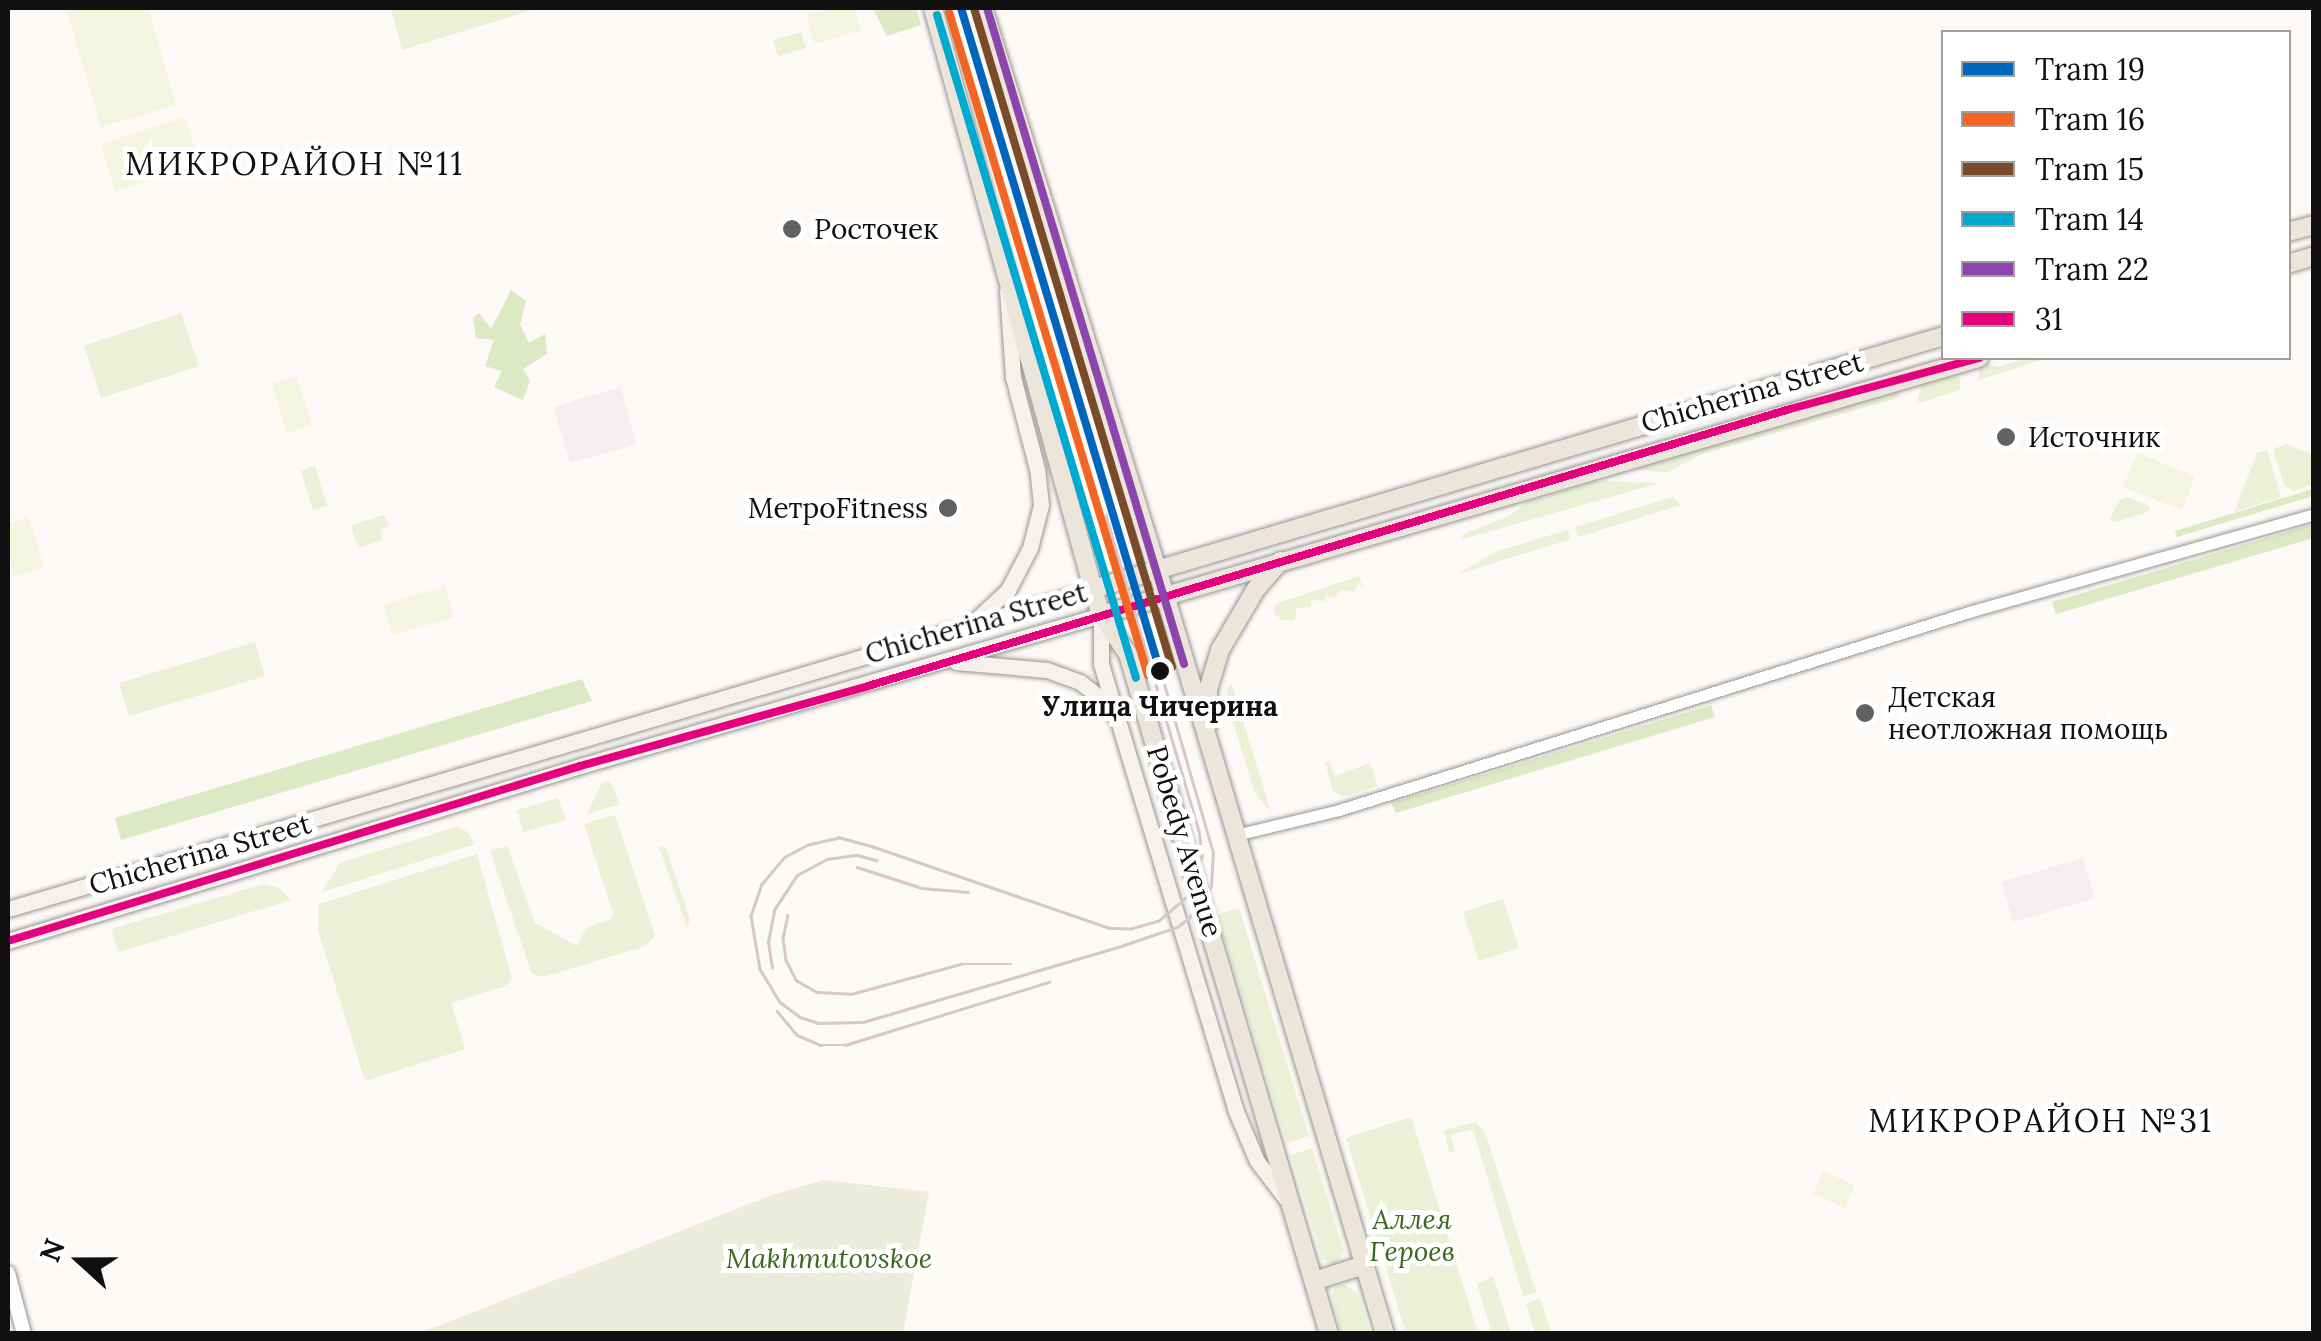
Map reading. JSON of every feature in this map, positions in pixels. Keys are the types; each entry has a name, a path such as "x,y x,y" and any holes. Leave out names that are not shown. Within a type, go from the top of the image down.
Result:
{"main road":[{"name":"Pobedy Avenue","path":"932,8 1008,267 1093,589 1101,614 1128,654 1202,891 1288,1202 1329,1334"},
{"name":"Pobedy Avenue","path":"983,8 1165,595 1385,1334"},
{"path":"972,624 1008,590 1030,548 1041,505 1012,378 1005,322 1008,267"},
{"name":"Chicherina Street","path":"8,909 1941,337"},
{"name":"Chicherina Street","path":"8,941 468,800 948,662 1790,409 1971,360"},
{"path":"1783,384 1790,409"},
{"path":"1208,744 1208,690 1220,650 1256,588 1280,561"},
{"path":"1101,614 1101,664 1235,1109 1258,1161 1288,1202"},
{"path":"948,662 1047,670 1080,682 1103,700 1121,730"},
{"path":"459,777 468,800"},
{"path":"1314,1281 1364,1265"}],"street":[{"path":"1235,835 1339,810 1956,616 2314,514"},
{"path":"8,1273 24,1334"}],"shaded area":[{"path":"620,387 637,444 570,463 553,407"},
{"path":"2083,858 2095,898 2013,922 2001,882"}],"green space":[{"path":"66,8 148,8 176,105 101,127"},
{"path":"391,8 538,8 402,50"},
{"path":"830,8 854,8 861,30 815,44 806,15"},
{"path":"873,8 916,8 921,25 887,36"},
{"path":"801,32 806,48 778,56 773,40"},
{"path":"185,117 200,164 115,191 101,144"},
{"path":"511,290 526,301 520,325 529,343 545,334 547,354 523,369 530,381 523,400 494,387 502,371 485,366 494,340 476,338 473,318 479,313 491,329"},
{"path":"181,313 199,366 101,398 84,346"},
{"path":"2021,360 2040,360 1979,380 1983,363 1998,367"},
{"path":"1952,375 1960,378 1960,390 1916,404 1923,383"},
{"path":"296,377 312,425 287,433 272,384"},
{"path":"1896,389 1900,396 1895,399 1702,454 1666,473 1618,467"},
{"path":"2287,444 2313,455 2313,484 2293,491 2284,485 2273,449"},
{"path":"2267,450 2281,497 2234,512 2257,453"},
{"path":"2137,453 2195,476 2182,510 2123,487"},
{"path":"315,466 327,506 313,510 301,471"},
{"path":"1596,481 1660,483 1463,539 1462,535 1509,516 1527,502"},
{"path":"2313,489 2313,496 2177,537 2175,531"},
{"path":"1673,497 1681,505 1578,537 1575,527"},
{"path":"2127,497 2151,507 2148,512 2116,522 2110,520 2118,501"},
{"path":"385,515 389,526 380,529 383,540 358,548 351,525"},
{"path":"28,517 44,567 12,577 8,524"},
{"path":"2313,524 2313,538 2056,614 2052,602"},
{"path":"1568,530 1571,539 1458,574 1497,551"},
{"path":"1359,576 1363,589 1359,584 1354,592 1340,590 1334,598 1325,595 1325,601 1311,600 1311,606 1296,609 1295,620 1282,620 1275,614 1274,606 1281,602"},
{"path":"445,586 454,617 393,635 384,605"},
{"path":"255,642 265,676 129,716 119,683"},
{"path":"582,679 592,701 121,840 115,818"},
{"path":"1232,685 1271,812 1255,793 1228,706 1227,687"},
{"path":"1711,705 1715,717 1396,813 1391,803"},
{"path":"1329,761 1335,776 1370,763 1378,786 1344,797 1333,791 1325,762"},
{"path":"610,781 620,804 587,814 602,782"},
{"path":"558,798 566,820 523,832 517,810"},
{"path":"615,815 655,936 643,947 543,977 532,974 490,851 507,846 535,923 577,946 586,928 611,919 613,913 584,824"},
{"path":"456,827 466,831 475,844 322,892 340,863"},
{"path":"659,846 666,848 690,919 687,928"},
{"path":"477,854 512,979 505,986 451,1003 465,1049 365,1081 318,930 319,904"},
{"path":"264,884 279,888 291,900 119,952 111,929"},
{"path":"1503,899 1519,948 1479,961 1463,912"},
{"path":"1239,908 1309,1136 1287,1143 1217,914"},
{"name":"Аллея Героев","path":"1411,1117 1478,1333 1406,1333 1346,1138"},
{"path":"1475,1122 1485,1132 1536,1292 1523,1296 1473,1129 1451,1135 1455,1151 1449,1153 1444,1130"},
{"path":"1312,1148 1344,1251 1335,1266 1322,1258 1291,1155"},
{"path":"1823,1171 1855,1185 1845,1208 1813,1194"},
{"name":"Makhmutovskoe","path":"824,1180 929,1192 903,1333 420,1333 775,1194"},
{"path":"1493,1276 1511,1333 1492,1333 1477,1284"},
{"path":"1344,1284 1359,1295 1370,1333 1341,1333 1332,1294 1336,1286"},
{"path":"1540,1298 1551,1332 1535,1333 1526,1304"}],"tram line":[{"name":"19","path":"961,8 1160,671"},
{"name":"15","path":"974,8 1172,667"},
{"name":"22","path":"987,8 1184,664"},
{"name":"16","path":"949,12 1148,675"},
{"name":"14","path":"937,15 1136,678"},
{"path":"1106,515 1199,830 1202,856 1192,893 1159,921 1131,929 1108,928 873,847 839,838 808,845 785,857 762,884 751,916 760,969 780,1002 800,1017 818,1023 863,1022 1118,947 1177,927 1189,918 1211,887 1213,853 1160,671"},
{"path":"772,968 768,942 774,910 797,875 827,859 857,855 876,860"},
{"path":"857,867 922,888 968,892"},
{"path":"788,915 783,938 786,960 796,980 817,992 851,994 961,964 1011,964"},
{"path":"777,1011 797,1035 821,1045 845,1045 1049,982"}],"transit line":[{"name":"31","path":"8,941 580,766 868,686 1790,409 1972,360"}],"place":[{"name":"Росточек","path":"792,229"},
{"name":"Источник","path":"2006,437"},
{"name":"МетроFitness","path":"948,508"},
{"name":"Улица Чичерина","path":"1160,671"},
{"name":"Детская неотложная помощь","path":"1865,713"}],"district":[{"name":"МИКРОРАЙОН №11","path":"295,164"},
{"name":"МИКРОРАЙОН №31","path":"2041,1121"}]}
